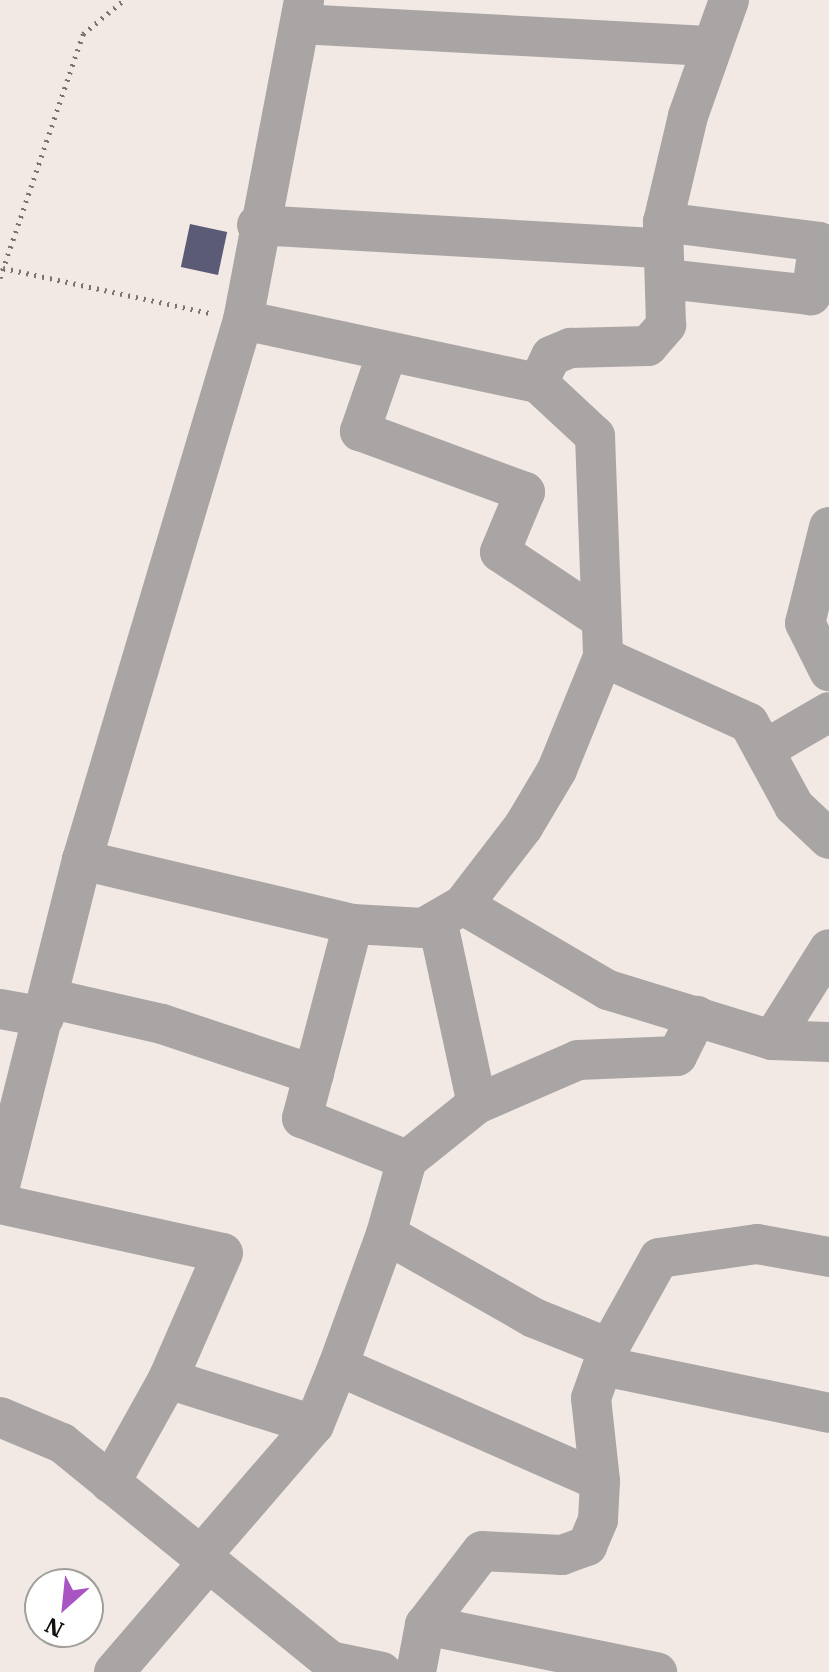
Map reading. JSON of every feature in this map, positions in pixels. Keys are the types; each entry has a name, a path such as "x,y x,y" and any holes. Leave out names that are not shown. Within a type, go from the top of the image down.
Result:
{"street":[{"path":"538,383 551,356 570,348 648,346 666,325 664,250 688,116 729,0"},
{"path":"0,1186 82,860 243,320 257,225 302,12 712,46"},
{"path":"257,225 664,250"},
{"path":"243,320 538,383 595,436 598,617 603,657 557,770 523,827 451,914 477,1104"},
{"path":"387,353 360,431 525,492 500,552 598,617"},
{"path":"829,527 805,623 829,671"},
{"path":"603,657 749,723 794,806 829,839"},
{"path":"764,750 829,712"},
{"path":"82,860 353,924 451,914 608,990 772,1040 829,1042"},
{"path":"353,924 302,1118 407,1160"},
{"path":"772,1040 829,949"},
{"path":"0,1009 46,1007 162,1024 314,1075"},
{"path":"114,1672 314,1425 386,1234 407,1160 477,1104 578,1060 677,1056 697,1016"},
{"path":"0,1204 223,1253 168,1379 110,1483"},
{"path":"386,1234 606,1357 829,1413"},
{"path":"416,1672 425,1625 482,1551 562,1555 587,1546 598,1520 600,1481 591,1398 606,1357 659,1258 757,1244 829,1257"},
{"path":"338,1366 600,1481"},
{"path":"168,1379 314,1425"},
{"path":"0,1417 62,1443 203,1561 330,1661 382,1672"},
{"path":"425,1625 657,1672"}],"path":[{"path":"0,278 83,34 124,0"},
{"path":"3,268 243,320"}],"building":[{"path":"190,224 227,232 218,275 181,267"}]}
